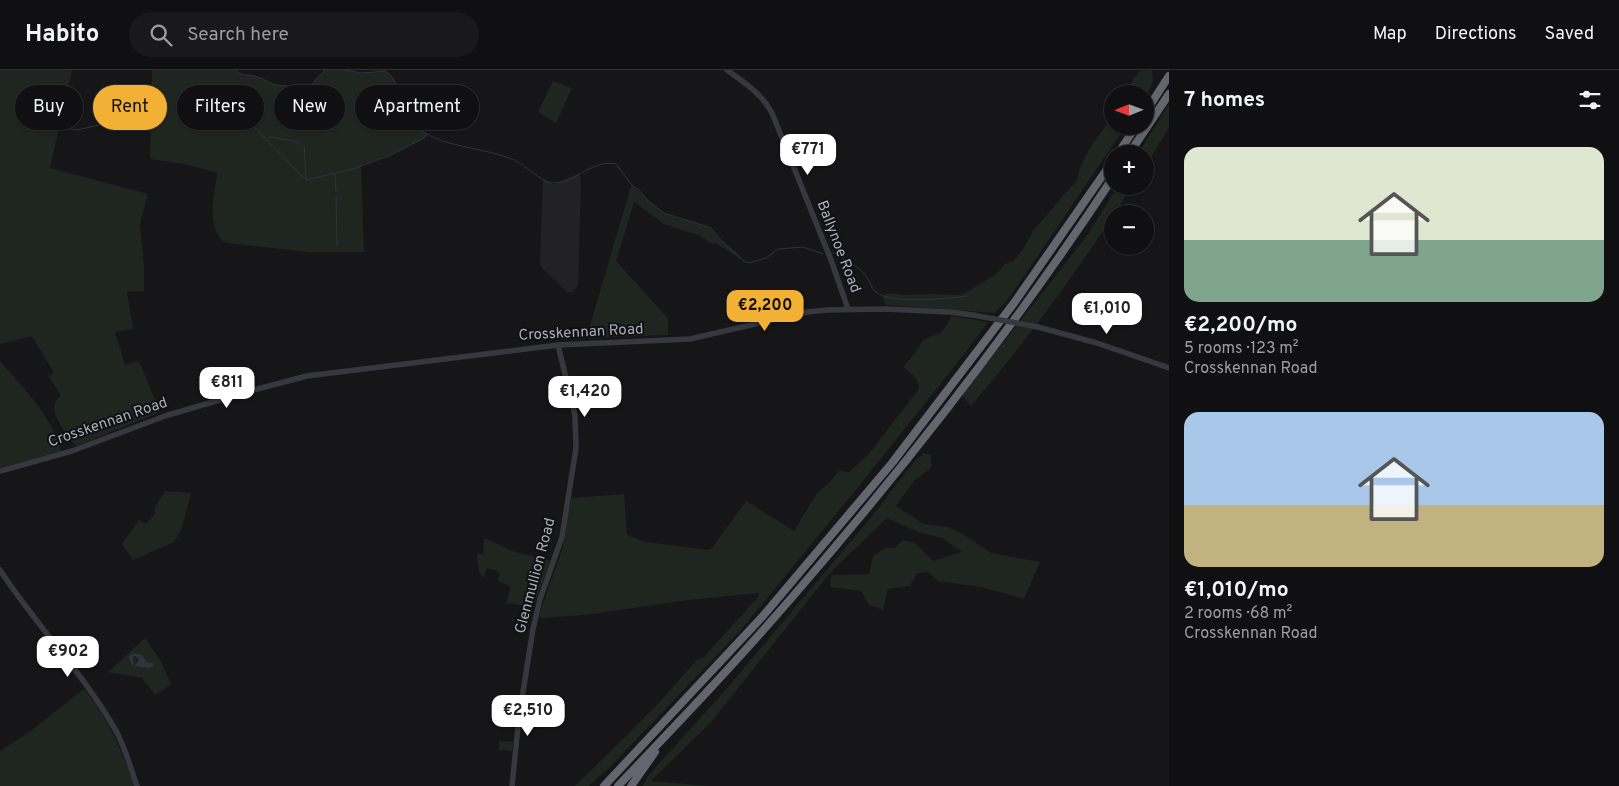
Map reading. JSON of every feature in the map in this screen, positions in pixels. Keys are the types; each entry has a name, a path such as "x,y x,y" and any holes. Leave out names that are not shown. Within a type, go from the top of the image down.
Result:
{"highway":[{"path":"1154,99 1169,76"},
{"path":"1136,145 1169,94"},
{"path":"604,786 763,616 892,463 1014,303 1104,174"},
{"path":"618,786 713,686 793,596 920,442 1022,308 1104,190"},
{"path":"631,786 666,736"}],"street":[{"name":"Ballynoe Road","path":"727,70 754,90 767,104 772,113 831,260 848,309"},
{"name":"Crosskennan Road","path":"0,471 72,451 165,416 307,376 558,344 690,339 807,312 848,309 940,311 973,315 1038,328 1097,343 1169,368"},
{"name":"Glenmullion Road","path":"512,786 519,717 534,629 540,599 562,537 576,448 575,415 558,344"},
{"path":"0,570 71,664 114,728 122,744 137,786"}],"shaded area":[{"path":"0,70 72,70 69,85 15,85 15,130 59,130 50,168 148,194 140,224 144,291 127,292 133,329 115,332 125,365 139,361 160,412 77,446 67,436 57,418 54,407 61,395 48,376 54,373 32,336 0,344"},
{"path":"152,70 236,70 242,74 257,77 276,85 274,85 274,130 345,130 345,85 311,85 325,70 345,70 362,73 385,71 393,78 396,85 355,85 355,130 421,130 427,134 424,138 391,155 361,165 364,252 308,252 226,243 217,234 214,225 213,199 217,173 189,165 150,159 151,130 167,130 167,85 152,85"},
{"path":"1152,70 1152,85 1131,85 1140,71"},
{"path":"553,81 572,88 556,123 538,112"},
{"path":"1169,104 1169,128 1154,152 1154,145 1144,145 1150,135 1154,135 1154,128"},
{"path":"1104,128 1104,135 1120,135 1113,145 1104,145 1104,158 1007,301 994,313 886,305 882,296 889,293 904,295 959,295 997,274 1004,265 1014,260 1024,248 1033,231 1077,180 1082,163"},
{"path":"579,173 581,179 578,286 572,292 567,292 542,268 540,263 543,180 553,184"},
{"path":"631,186 665,213 708,227 741,257 717,244 710,243 700,236 664,224 634,202 616,261 668,318 668,335 589,338 587,336"},
{"path":"1112,195 1126,195 1119,205 1106,205"},
{"path":"1104,208 1104,228 1095,242 1056,298 971,406 962,395 1086,237"},
{"path":"951,316 988,322 855,491 740,631 611,766 589,786 575,786 654,708 697,660 703,658 758,597 759,593 688,600 585,615 540,618 540,612 563,547 571,498 624,494 627,535 646,542 708,550 712,548 746,501 794,531 817,493 839,471 849,472 867,456 919,389 916,379 903,367 923,340 940,333 946,327"},
{"path":"0,361 44,415 57,439 61,451 0,468"},
{"path":"924,453 931,455 931,468 914,481 896,506 924,524 948,527 963,534 991,553 1040,562 1024,599 981,587 938,581 928,572 917,573 910,586 888,589 883,610 869,605 861,591 830,587 831,575 869,574 873,556 885,548 895,548 903,540 915,543 933,561 962,552 942,538 918,532 887,518 830,573 712,721 651,781 710,786 643,786 647,777 728,687 868,521 914,462"},
{"path":"165,491 191,493 182,528 174,542 133,560 122,544 139,520 146,524 155,514 155,507"},
{"path":"484,538 515,552 549,560 550,562 533,607 506,603 511,587 498,581 500,572 487,568 484,578 479,572 477,554 483,554"},
{"path":"145,638 161,661 171,685 155,695 142,678 108,672","holes":["135,653 141,655 147,662 152,662 139,667 136,663 138,658 133,656 133,661 130,655"]},
{"path":"135,653 142,655 147,662 154,665 149,668 135,666 139,659 135,656 132,658 134,662 132,666 129,658 130,655"},
{"path":"84,689 101,712 114,735 134,786 0,786 0,751 28,733"},
{"path":"499,741 513,742 512,751 499,750"}],"waterway":[{"path":"236,70 242,74 257,77 276,85 309,87 325,70"},
{"path":"345,70 362,73 385,71 396,83 399,103 403,112 422,131 434,138 509,158 548,182 557,183 565,181 598,165 616,164 633,187 638,189 647,200 664,213 711,228 720,239 746,262 749,263 766,258 778,249 803,247 823,254"},
{"path":"83,129 93,126"},
{"path":"257,130 305,179"},
{"path":"306,180 353,169 391,155 424,138 427,134"},
{"path":"269,137 299,142"},
{"path":"304,145 306,179"},
{"path":"335,174 336,192"},
{"path":"336,197 337,246"},
{"path":"831,253 835,253 860,269 874,290 884,296 907,300 968,296"}]}
